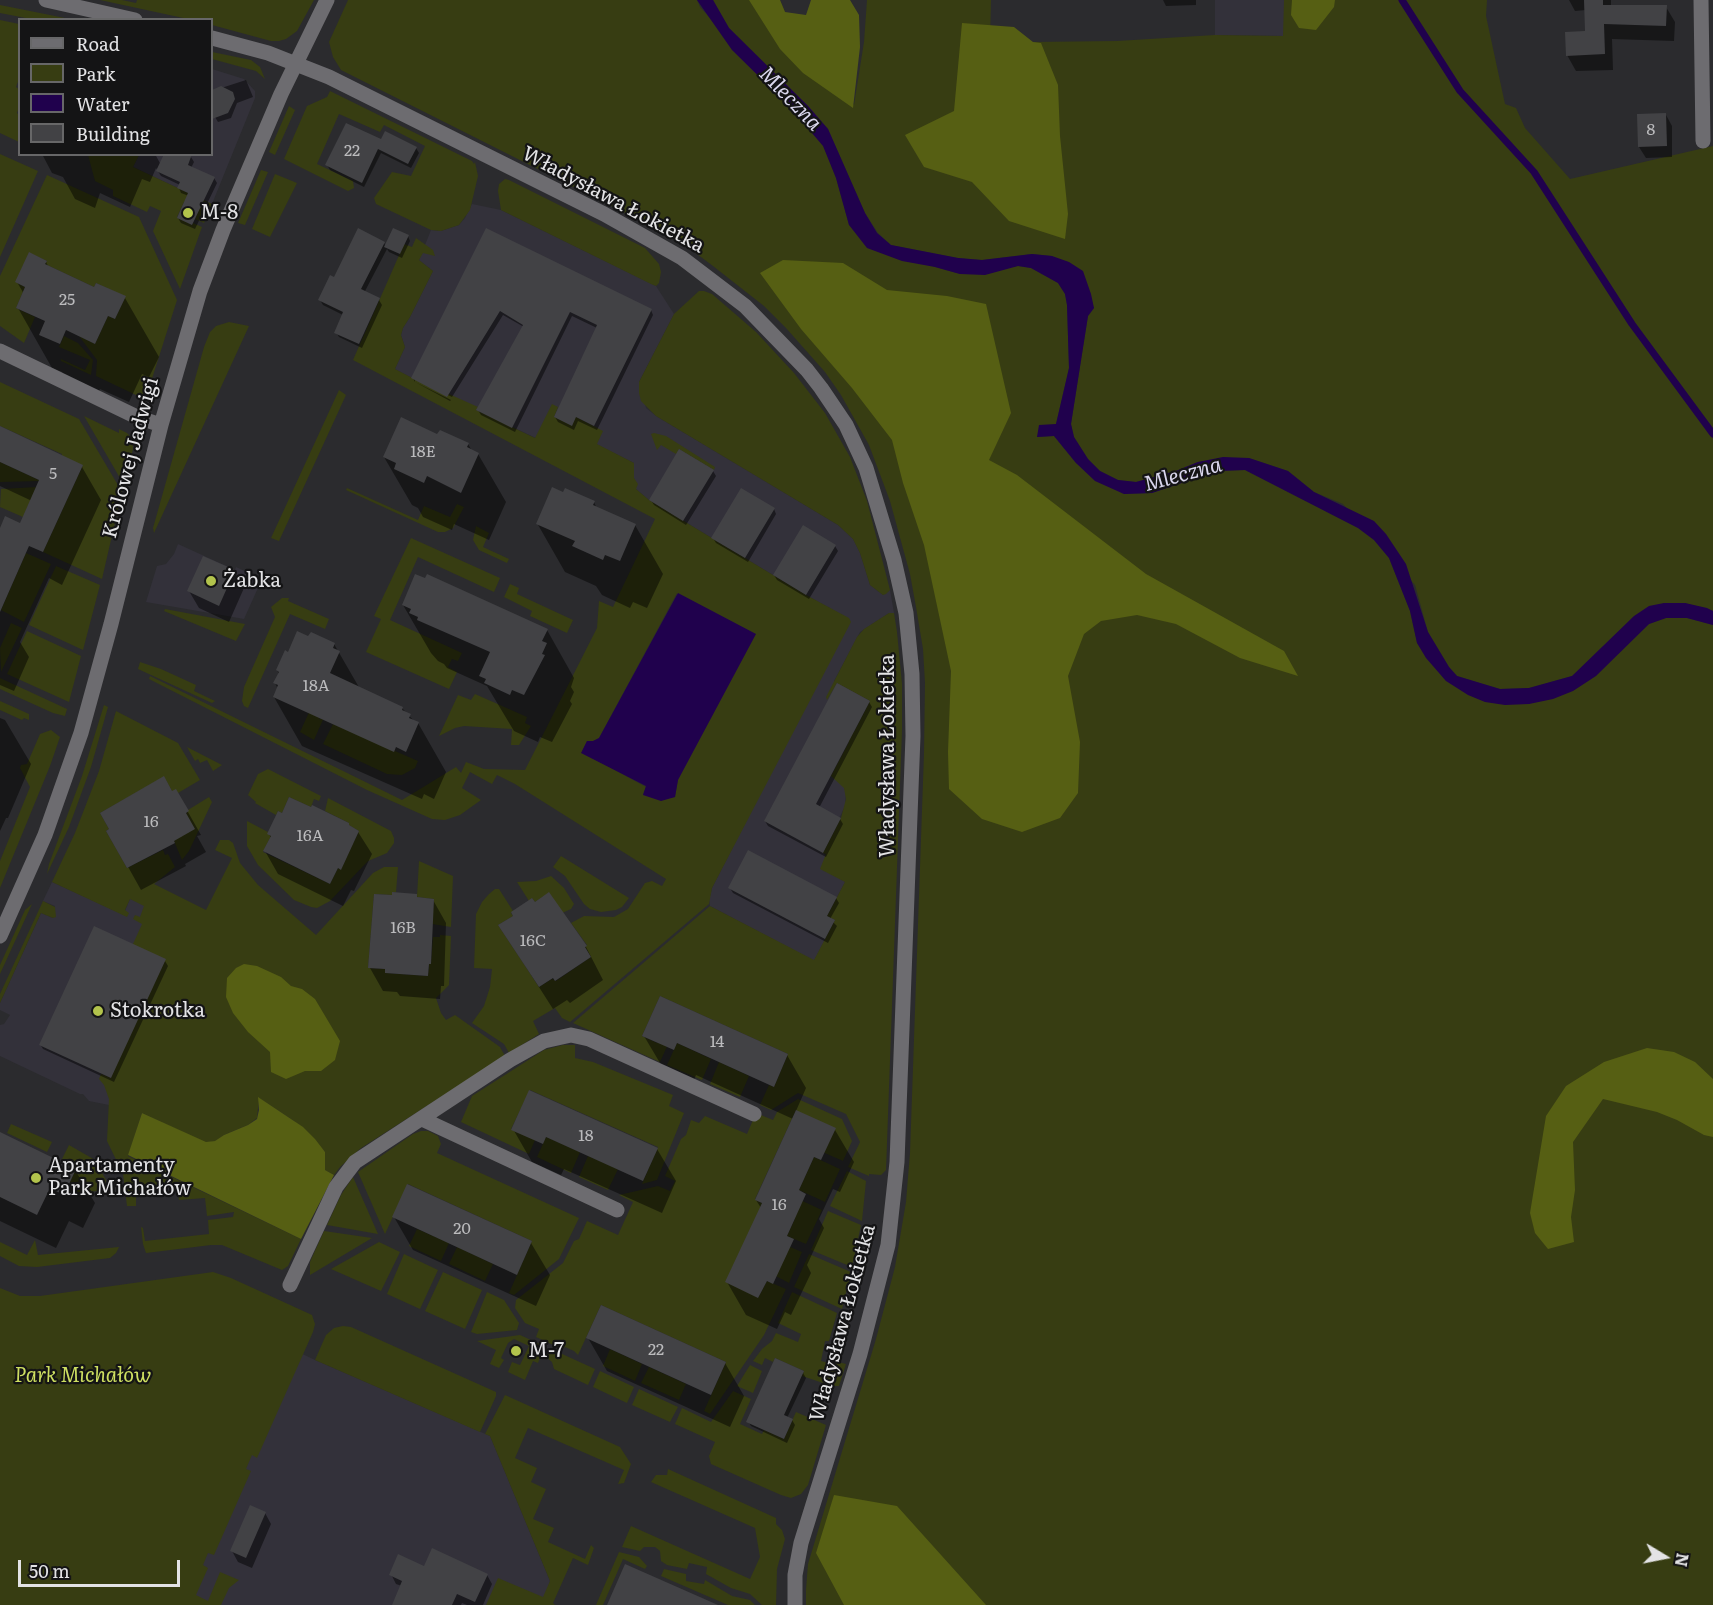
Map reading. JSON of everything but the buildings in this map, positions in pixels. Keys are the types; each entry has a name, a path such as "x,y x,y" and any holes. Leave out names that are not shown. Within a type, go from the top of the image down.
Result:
{"street":[{"path":"46,0 126,18"},
{"name":"Królowej Jadwigi","path":"0,936 45,835 78,744 161,425 200,291 223,230 296,63 327,0"},
{"path":"1701,0 1702,141"},
{"name":"Władysława Łokietka","path":"213,38 296,63 329,77 659,243 702,272 752,313 807,370 834,405 866,468 887,531 906,613 912,674 913,736 897,1162 888,1245 873,1305 797,1560 795,1605"},
{"path":"0,351 137,417 161,425"},
{"path":"290,1285 336,1187 361,1158 510,1060 544,1041 571,1035 596,1042 754,1114"},
{"path":"422,1119 617,1210"}],"shaded area":[{"path":"1215,0 1284,0 1284,36 1215,35"},
{"path":"213,69 244,79 255,91 255,98 212,204 133,167 138,156 213,156"},
{"path":"472,204 501,210 656,286 674,314 639,382 646,408 838,525 853,539 870,585 883,595 890,590 894,613 889,613 860,632 834,681 870,701 861,718 844,788 845,806 823,852 845,882 827,916 835,920 814,961 710,906 709,900 712,888 849,619 649,500 636,489 634,463 596,444 602,431 572,426 554,417 558,407 536,438 447,397 395,369 405,347 401,335 403,328 433,271 419,260 431,230 441,231 459,225"},
{"path":"178,544 235,570 236,567 262,579 244,619 146,602 157,566 166,564"},
{"path":"52,882 127,916 125,911 130,899 196,916 109,1105 89,1101 83,1094 0,1056 0,1025 4,1024 10,1015 0,1010 0,1003 41,913 53,918 55,906 43,901"},
{"path":"204,1307 315,1360 490,1436 550,1581 542,1605 71,1605"}],"green space":[{"path":"100,0 122,0 136,3 137,0 314,0 297,31 279,41 271,41 213,25 213,18 183,18"},
{"path":"348,0 697,0 700,7 824,146 849,225 935,267 960,274 1018,266 1031,268 1058,283 1065,294 1067,305 1069,368 1056,424 1037,437 1054,436 1076,463 1124,494 1152,493 1217,471 1245,470 1358,528 1374,540 1389,558 1410,611 1417,643 1446,681 1529,704 1618,654 1649,624 1666,618 1687,618 1713,625 1713,1605 806,1605 808,1564 876,1339 895,1267 906,1202 910,1153 925,683 923,649 910,574 890,501 869,445 841,395 825,372 764,306 685,245 655,228 341,70 333,57 329,42"},
{"path":"713,0 780,0 785,12 854,105 864,42 867,0 991,0 990,41 1033,42 1117,41 1215,35 1283,36 1284,0 1487,0 1486,16 1505,104 1516,108 1525,128 1570,179 1713,146 1713,611 1685,603 1664,603 1572,676 1529,688 1500,689 1457,676 1428,632 1415,585 1343,504 1314,492 1288,471 1249,458 1198,462 1176,471 1136,482 1118,480 1100,471 1088,459 1074,437 1071,424 1088,316 1094,308 1052,256 1032,254 982,260 958,258 891,245 878,233 865,213 828,129 808,106 729,28"},
{"path":"749,0 780,0 785,12 806,15 811,0 850,0 859,15 860,47 853,108 803,73 780,49"},
{"path":"1292,0 1335,0 1334,7 1316,30 1299,28 1291,15"},
{"path":"0,5 65,18 26,18 0,13"},
{"path":"0,20 18,24 18,82 16,87 18,88 18,142 0,133"},
{"path":"962,23 1014,27 1033,42 1041,43 1058,85 1060,136 1068,214 1065,239 1009,221 972,182 924,167 905,135 954,111"},
{"path":"213,52 251,60 260,67 265,79 256,71 213,59"},
{"path":"330,91 474,164 475,162 478,176 470,210 459,225 441,231 431,230 376,204 374,198 392,172 411,176 425,146 384,125 380,132 339,114 317,164 353,181 354,188 348,191 284,159 307,106 327,97"},
{"path":"289,106 295,110 275,155 269,152"},
{"path":"0,154 38,171 0,257"},
{"path":"88,156 138,156 133,167 212,204 204,223 195,219 199,209 184,202 177,217 192,225 193,223 202,227 180,289 153,231 161,211 150,206 147,212 113,196 113,190 95,181"},
{"path":"261,170 268,172 245,225 238,223"},
{"path":"275,174 297,183 270,237 252,229"},
{"path":"47,175 139,217 177,300 150,385 143,396 136,395 96,376 97,360 79,336 95,344 108,316 115,319 125,297 96,283 94,287 45,264 47,261 29,253 16,282 25,287 16,308 35,317 24,343 0,326 0,276"},
{"path":"505,179 645,248 659,264 661,272 659,283 656,286 651,284 501,210 498,191 499,184"},
{"path":"416,238 433,250 435,256 423,253 419,260 433,271 403,328 401,335 405,347 395,369 447,396 449,394 478,407 476,410 535,438 552,404 558,407 554,417 576,417 603,431 597,444 634,463 634,478 638,484 636,489 649,500 806,595 849,618 851,622 712,888 709,904 570,1022 562,1018 555,1008 533,1021 539,1034 509,1053 504,1044 472,1023 484,1006 490,987 492,969 474,968 476,914 489,894 499,889 513,911 511,913 513,916 498,925 539,987 552,979 556,981 591,957 585,947 587,945 571,923 584,916 614,917 628,909 645,883 652,881 662,886 666,879 497,775 492,784 470,772 462,788 481,800 460,815 445,820 432,819 367,790 149,679 150,676 402,800 456,767 461,773 466,762 484,769 525,770 597,628 599,601 613,607 655,519 353,360 404,244 412,247","holes":["677,593 678,780 675,797 643,794 646,787 582,752 587,741 599,738"]},
{"path":"783,260 843,263 887,290 947,296 986,304 1011,413 989,460 1017,475 1146,574 1284,651 1298,676 1240,658 1176,624 1137,615 1101,621 1084,634 1068,676 1080,742 1078,793 1060,818 1022,832 982,819 949,789 951,671 924,545 903,483 892,440 852,388 801,329 760,273"},
{"path":"699,291 712,294 756,332 794,373 825,413 850,457 867,501 890,590 886,594 883,595 870,585 853,539 838,525 656,416 641,401 639,382 674,314"},
{"path":"229,322 249,326 154,533 153,528 204,347 210,332 216,326"},
{"path":"64,336 78,343 93,360 91,375 61,361 61,359 85,370 90,360 59,347"},
{"path":"0,382 79,419 122,492 102,579 43,552 83,465 58,465 62,454 0,426"},
{"path":"339,390 346,395 279,541 271,538"},
{"path":"84,416 119,433 119,429 133,439 133,449 124,485"},
{"path":"651,434 666,436 715,467 714,470 679,449 676,454 661,445 657,450"},
{"path":"0,462 41,481 0,482"},
{"path":"37,487 23,517 0,507 1,489"},
{"path":"347,488 418,520 424,506 450,517 457,504 464,507 453,528 445,532 438,532 346,490"},
{"path":"476,526 489,533 483,547 509,559 507,563 479,550 473,540"},
{"path":"411,538 500,578 494,592 418,557 390,620 462,653 458,661 452,659 448,667 457,672 449,689 366,652 381,619 374,616"},
{"path":"26,553 51,564 24,622 1,610"},
{"path":"56,566 100,585 83,650 29,625"},
{"path":"510,584 519,588 517,594 573,620 567,633 530,616 532,611 504,597"},
{"path":"282,598 289,598 288,601 329,619 325,629 290,614 248,708 242,701 244,687 275,617 271,607"},
{"path":"165,609 245,624 236,641 164,611"},
{"path":"889,613 894,613 897,632 902,684 902,730 886,1170 881,1175 869,1174 869,1176 848,1167 860,1142 846,1114 798,1093 771,1110 760,1105 769,1085 774,1087 788,1054 660,996 642,1036 657,1043 661,1036 670,1040 660,1062 573,1023 710,906 814,960 835,920 827,916 845,882 820,869 826,854 823,853 841,818 846,799 844,788 831,776 849,742 840,737 854,732 870,701 837,683 827,700 826,697 857,637 864,629"},
{"path":"11,623 22,628 1,672 0,648"},
{"path":"27,631 81,656 69,702 7,674"},
{"path":"140,662 196,685 194,691 215,701 212,703 138,669"},
{"path":"0,678 67,709 65,716 53,713 0,689"},
{"path":"475,694 527,717 525,723 531,726 519,745 511,745 512,729 464,726 439,736 458,695 471,700"},
{"path":"0,701 29,714 29,720 24,718 22,720 0,710"},
{"path":"104,705 108,707 91,767 69,827 47,874 82,776"},
{"path":"311,708 321,713 319,719 323,714 325,715 314,740 300,732"},
{"path":"116,711 178,743 200,780 178,793 172,791 164,777 100,813 109,829 106,831 127,868 163,850 175,867 154,884 206,910 232,858 215,850 220,840 229,840 233,843 240,863 258,885 316,935 373,873 384,867 398,867 396,892 392,892 392,895 374,894 368,968 385,969 385,973 428,976 433,937 451,936 449,985 436,998 441,1013 446,1020 455,1015 500,1047 505,1056 361,1148 334,1175 325,1170 325,1152 294,1121 259,1098 257,1118 216,1141 206,1143 142,1113 128,1156 301,1239 288,1266 282,1270 222,1245 146,1253 141,1227 145,1241 209,1234 208,1220 233,1217 234,1212 207,1216 205,1198 179,1200 176,1185 136,1190 136,1206 127,1206 123,1174 107,1141 109,1099 99,1079 101,1074 111,1078 133,944 142,924 133,919 135,915 140,917 144,906 130,899 125,910 129,913 127,917 52,882 75,833 99,771"},
{"path":"333,724 418,761 415,768 402,775 387,774 323,744"},
{"path":"51,730 60,737 0,888 0,861 30,787 20,768 21,765 27,764 40,734"},
{"path":"187,747 222,765 213,771 207,760 200,763 198,759 195,761"},
{"path":"268,769 321,796 319,801 314,799 311,807 289,797 282,813 278,811 276,815 255,803 248,795 258,774"},
{"path":"209,797 212,802 189,851 182,860 174,841 188,810"},
{"path":"328,798 391,831 394,843 387,853 368,861 330,901 317,908 294,900 258,865 247,846 247,821 268,832 271,836 263,852 330,884 338,868 341,869 359,831 349,823 325,811"},
{"path":"561,856 629,898 622,907 616,910 601,912 590,909 565,876 553,867"},
{"path":"419,861 453,876 451,927 432,924 434,899 417,897"},
{"path":"551,876 564,888 574,904 571,909 562,913 549,893 535,902 532,898 529,901 517,882 536,881"},
{"path":"43,901 55,907 56,917 41,913 0,1003 0,994"},
{"path":"32,904 0,974 0,965 25,910"},
{"path":"244,964 257,966 281,977 291,986 302,989 315,999 340,1041 335,1060 321,1071 305,1071 286,1079 271,1072 270,1052 248,1032 233,1013 226,997 227,978 236,968"},
{"path":"677,1043 711,1059 702,1080 667,1065"},
{"path":"563,1045 575,1045 575,1058 593,1062 673,1095 669,1106 684,1113 657,1180 642,1184 658,1147 530,1090 511,1129 538,1133 529,1154 461,1122 472,1096 544,1050"},
{"path":"1647,1048 1674,1052 1695,1062 1713,1079 1713,1137 1704,1135 1657,1112 1603,1099 1573,1142 1575,1190 1571,1217 1574,1242 1548,1249 1535,1233 1530,1213 1546,1116 1566,1086 1604,1062"},
{"path":"719,1062 749,1076 740,1097 710,1084"},
{"path":"258,1097 303,1127 315,1139 325,1152 325,1170 334,1175 301,1239 128,1155 142,1113 206,1142 215,1141 257,1119"},
{"path":"798,1099 842,1119 852,1141 843,1161 818,1150 796,1110 755,1199 762,1203 758,1298 767,1281 786,1289 764,1335 710,1414 704,1411 726,1362 601,1305 578,1355 565,1347 562,1349 536,1337 539,1329 525,1323 515,1308 516,1300 563,1263 574,1241 579,1239 587,1221 618,1235 633,1202 619,1195 658,1186 670,1191 675,1181 665,1176 691,1120 699,1123 705,1116 747,1134 756,1113 773,1120 777,1112"},
{"path":"11,1124 52,1142 47,1152 7,1133"},
{"path":"428,1131 438,1136 441,1144 437,1153 579,1218 559,1259 514,1295 509,1293 532,1241 408,1184 385,1234 358,1172 413,1134"},
{"path":"546,1137 580,1152 571,1173 537,1157"},
{"path":"69,1145 95,1160 106,1180 105,1190 64,1195 76,1169 61,1161"},
{"path":"588,1156 618,1169 608,1190 579,1177"},
{"path":"814,1157 840,1169 825,1202 799,1190"},
{"path":"847,1171 866,1181 862,1221 830,1206"},
{"path":"353,1177 378,1234 327,1225 341,1195"},
{"path":"796,1198 822,1210 806,1244 787,1236 795,1219 788,1215"},
{"path":"828,1211 861,1225 852,1267 811,1250"},
{"path":"417,1229 449,1243 441,1261 409,1246"},
{"path":"324,1231 372,1238 310,1275 310,1262"},
{"path":"35,1240 38,1255 119,1247 110,1258 37,1267 19,1266 0,1256 0,1242 27,1255"},
{"path":"379,1242 400,1252 381,1291 331,1269"},
{"path":"783,1244 802,1252 789,1283 770,1273"},
{"path":"457,1247 493,1264 485,1281 449,1264"},
{"path":"404,1254 438,1270 420,1309 387,1294"},
{"path":"809,1254 851,1272 842,1309 794,1287"},
{"name":"Park Michałów","path":"213,1272 312,1315 315,1324 257,1458 252,1455 246,1469 251,1471 214,1555 208,1553 203,1565 208,1568 196,1595 208,1601 220,1572 239,1580 229,1588 221,1605 0,1605 0,1288 20,1296 40,1296"},
{"path":"443,1272 482,1290 465,1329 425,1311"},
{"path":"487,1292 504,1300 519,1323 517,1330 477,1334 471,1332"},
{"path":"792,1292 837,1313 829,1341 825,1341 821,1361 846,1364 839,1386 832,1386 802,1376 804,1371 775,1358 773,1362 765,1358 762,1365 753,1361 772,1341 776,1333 798,1342 801,1334 778,1323"},
{"path":"351,1327 496,1392 480,1432 315,1360 326,1335 334,1328"},
{"path":"520,1335 544,1346 538,1363 533,1361 525,1380 508,1372 512,1362 520,1365 529,1346 514,1339 508,1343 501,1358 504,1360 499,1368 490,1364 496,1350 477,1341"},
{"path":"549,1348 595,1369 588,1385 554,1369 552,1362 546,1357"},
{"path":"610,1349 642,1364 635,1381 603,1366"},
{"path":"750,1365 762,1371 753,1393 737,1386"},
{"path":"649,1367 686,1384 679,1400 641,1383"},
{"path":"600,1371 634,1387 627,1403 593,1387"},
{"path":"639,1389 678,1407 670,1422 632,1405"},
{"path":"733,1391 751,1399 740,1424 762,1434 764,1430 784,1439 796,1412 826,1425 808,1485 801,1494 791,1498 781,1495 711,1464 709,1456 715,1442 675,1424 682,1408 711,1422"},
{"path":"505,1395 620,1447 631,1464 624,1483 618,1484 624,1470 528,1428 515,1458 537,1468 531,1482 546,1489 533,1519 554,1528 548,1542 585,1559 591,1545 594,1548 588,1565 573,1558 553,1603 555,1605 486,1605 498,1578 543,1597 550,1581 490,1436 485,1434"},
{"path":"668,1469 776,1518 776,1524 782,1530 785,1539 777,1569 776,1605 762,1605 750,1594 731,1588 706,1574 707,1567 689,1563 687,1569 667,1565 661,1561 660,1551 655,1547 644,1547 640,1551 622,1547 631,1526 750,1579 760,1557 755,1528 651,1482 656,1475 667,1475"},
{"path":"834,1495 897,1506 986,1605 844,1605 816,1553"},
{"path":"619,1552 639,1557 647,1566 645,1569 623,1559 603,1605 596,1605"},
{"path":"664,1569 686,1574 686,1581 704,1584 705,1580 732,1596 750,1600 755,1605 728,1605 661,1576"}],"water":[{"name":"Mleczna","path":"697,0 713,0 729,28 808,106 828,129 865,213 877,233 891,245 958,258 982,260 1032,254 1052,256 1069,262 1083,271 1094,308 1088,316 1071,424 1074,437 1088,459 1100,471 1118,480 1136,482 1176,471 1198,462 1223,457 1249,458 1288,471 1314,492 1374,521 1386,534 1406,564 1428,632 1449,667 1457,676 1500,689 1529,688 1572,676 1634,616 1649,606 1685,603 1707,608 1713,611 1713,625 1687,618 1666,618 1649,624 1596,676 1573,691 1553,699 1529,704 1505,705 1485,702 1468,695 1446,681 1426,658 1417,643 1410,611 1389,558 1374,540 1358,528 1245,470 1217,471 1152,493 1124,494 1095,481 1076,463 1054,436 1037,437 1039,425 1056,424 1069,368 1067,305 1065,294 1058,283 1031,268 1018,266 985,275 960,274 902,261 867,248 849,225 836,178 823,146 789,106 732,50"},
{"path":"678,593 756,634 678,780 675,797 661,801 643,795 646,786 581,753 587,741 599,738"}],"waterway":[{"path":"1402,0 1460,91 1534,172 1632,324 1713,434"}],"place":[{"name":"M-8","path":"188,213"},
{"name":"Żabka","path":"211,581"},
{"name":"Stokrotka","path":"98,1011"},
{"name":"Apartamenty Park Michałów","path":"36,1178"},
{"name":"M-7","path":"516,1351"}]}
